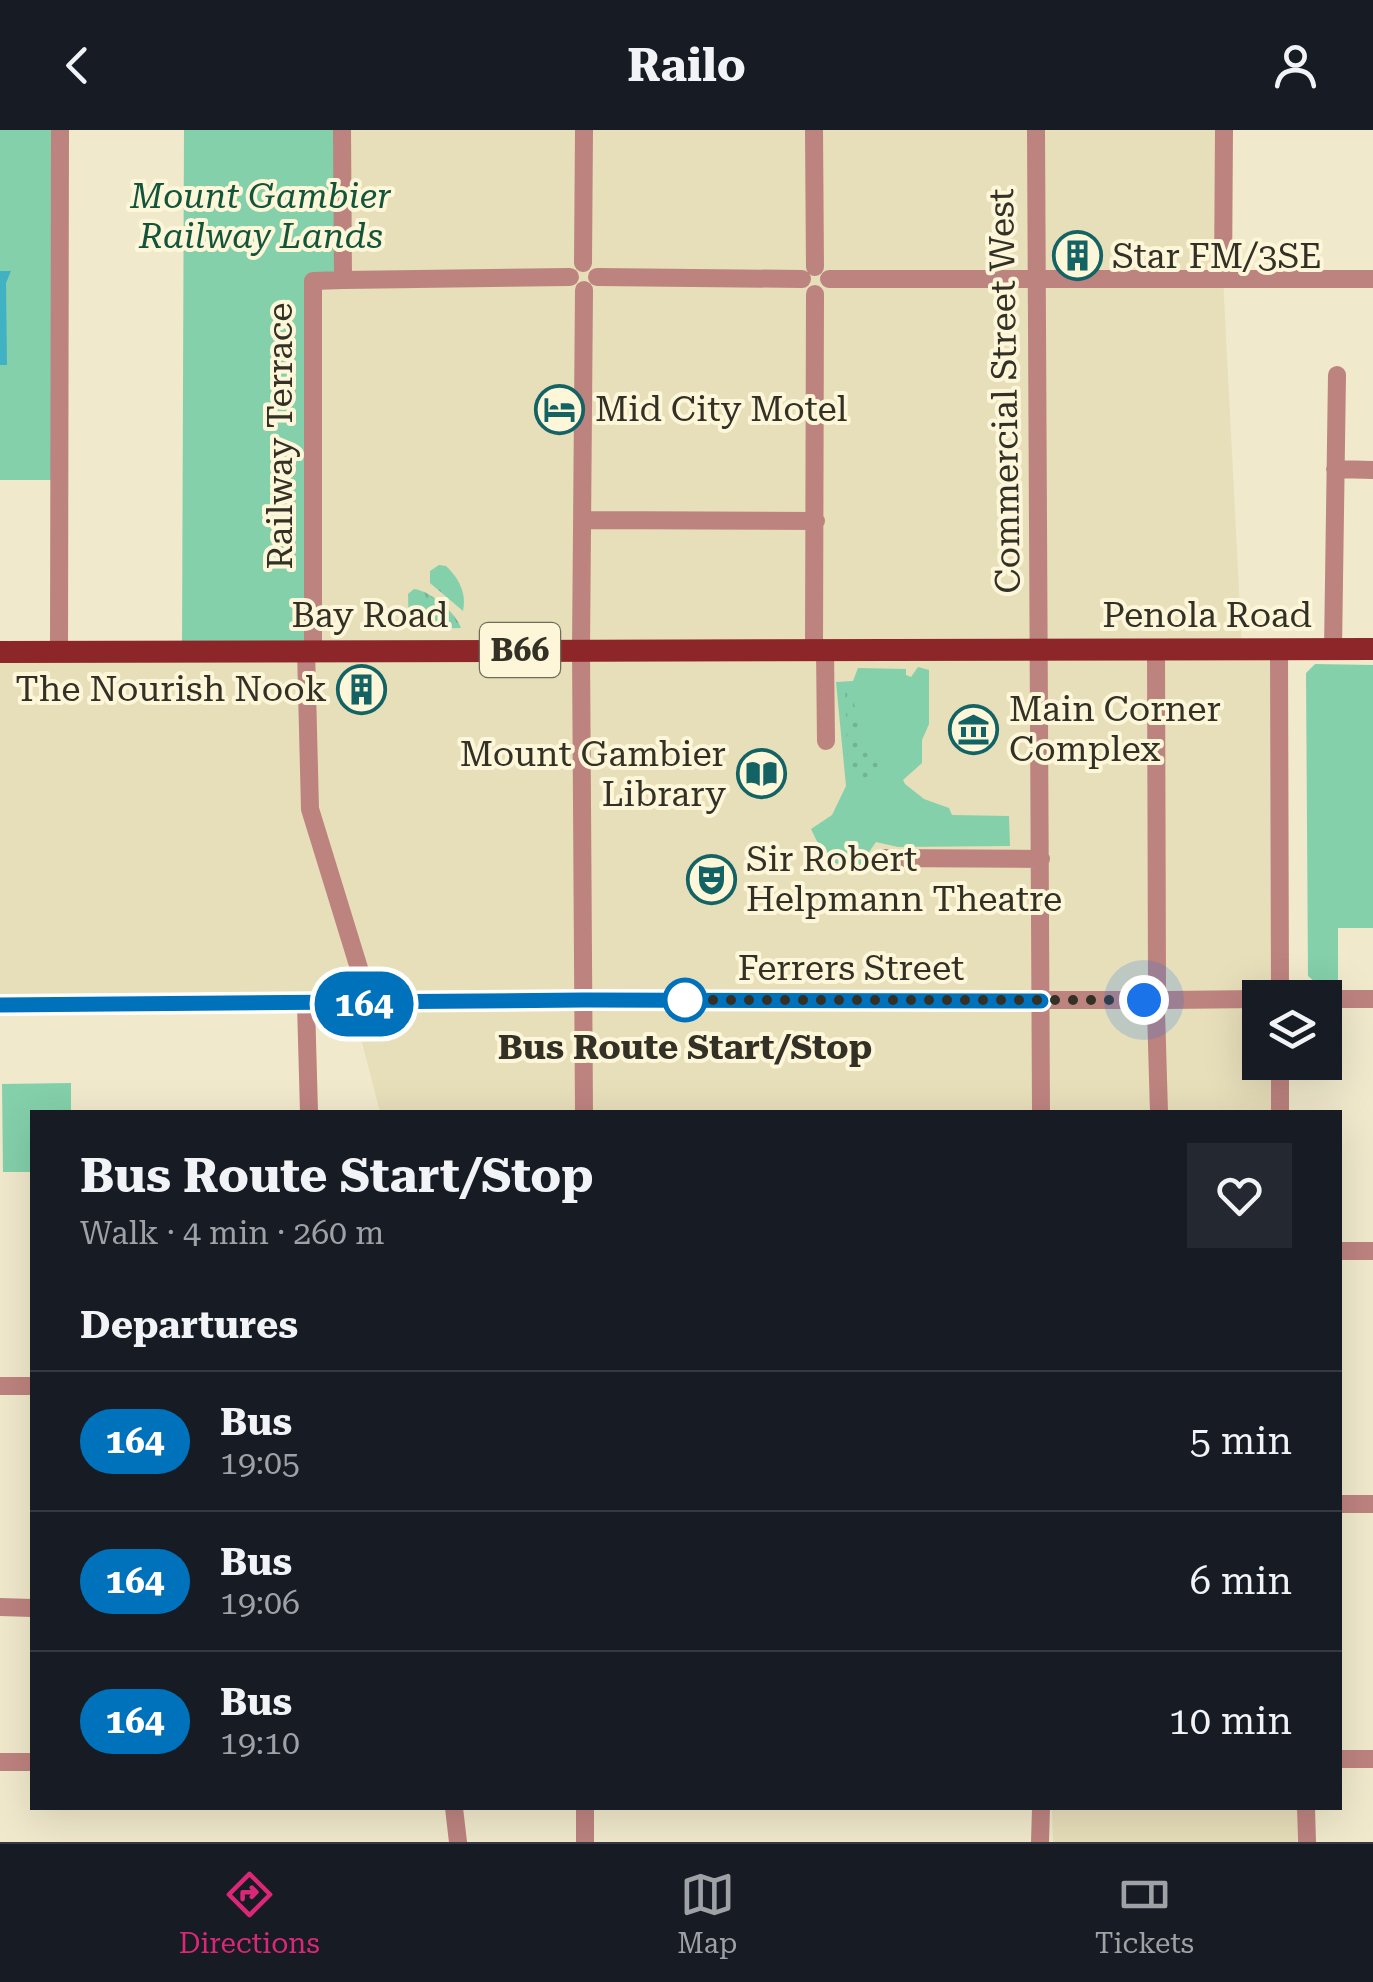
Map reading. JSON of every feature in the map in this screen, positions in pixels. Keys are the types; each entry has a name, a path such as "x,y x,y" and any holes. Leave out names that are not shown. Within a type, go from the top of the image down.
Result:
{"main road":[{"name":"Penola Road","path":"1041,651 1373,650"},
{"name":"Bay Road","path":"0,652 1041,651"}],"street":[{"path":"59,652 60,130"},
{"name":"Railway Terrace","path":"310,650 313,282 343,280 342,130"},
{"path":"584,130 580,650 584,1110"},
{"path":"814,130 816,521 826,741"},
{"name":"Commercial Street West","path":"1036,130 1042,1110"},
{"path":"1223,279 1224,130"},
{"path":"343,280 1373,279"},
{"path":"1333,650 1337,375"},
{"path":"1335,468 1373,470"},
{"path":"582,520 816,521"},
{"path":"310,650 310,809 370,1004"},
{"path":"1156,650 1158,1110"},
{"path":"1279,650 1280,980"},
{"path":"881,858 1040,859"},
{"name":"Ferrers Street","path":"0,1005 1242,999"},
{"path":"1342,999 1373,999"},
{"path":"306,1004 310,1110"},
{"path":"1280,1080 1280,1110"},
{"path":"1342,1251 1373,1252"},
{"path":"0,1386 30,1386"},
{"path":"1342,1504 1373,1504"},
{"path":"0,1607 30,1608"},
{"path":"1342,1759 1373,1759"},
{"path":"0,1762 30,1762"},
{"path":"454,1810 458,1842"},
{"path":"585,1810 585,1842"},
{"path":"1040,1842 1041,1810"},
{"path":"1306,1810 1306,1842"}],"shaded area":[{"path":"336,130 1224,130 1223,279 1242,649 1279,650 1279,980 1242,980 1242,1080 1279,1080 1279,1110 379,1110 352,1004 0,1004 0,652 313,650 308,277"},
{"path":"1052,1810 1297,1810 1297,1842 1053,1842"}],"green space":[{"path":"0,130 60,130 59,480 0,480"},
{"name":"Mount Gambier Railway Lands","path":"184,130 336,130 339,276 308,277 308,646 182,646"},
{"path":"439,565 446,566 458,581 464,598 463,611 430,583 430,571"},
{"path":"414,589 442,604 461,628 409,629 408,594"},
{"path":"1315,664 1373,665 1373,928 1338,928 1338,980 1313,980 1308,976 1306,673"},
{"path":"918,667 929,670 929,724 922,740 922,763 903,780 905,784 924,799 949,808 952,815 1009,816 1010,846 898,847 876,842 869,852 868,869 857,870 826,860 811,829 832,815 846,786 836,682 853,681 858,668 906,669 906,675 911,677"},
{"path":"845,684 850,684 863,746 876,755 881,765 874,782 848,779"},
{"path":"71,1083 71,1110 30,1110 30,1172 3,1172 2,1084"}],"water":[{"path":"0,271 11,271 6,283 7,365 0,365"}],"bus line":[{"name":"164","path":"0,1005 1041,1001"}],"place":[{"name":"Star FM/3SE","path":"1077,256"},
{"name":"Mid City Motel","path":"560,409"},
{"name":"The Nourish Nook","path":"362,689"},
{"name":"Main Corner Complex","path":"974,729"},
{"name":"Mount Gambier Library","path":"761,774"},
{"name":"Sir Robert Helpmann Theatre","path":"711,879"},
{"name":"Bus Route Start/Stop","path":"685,1000"}],"route":[{"path":"685,1000 672,1000 926,1001 1144,1000"}]}
